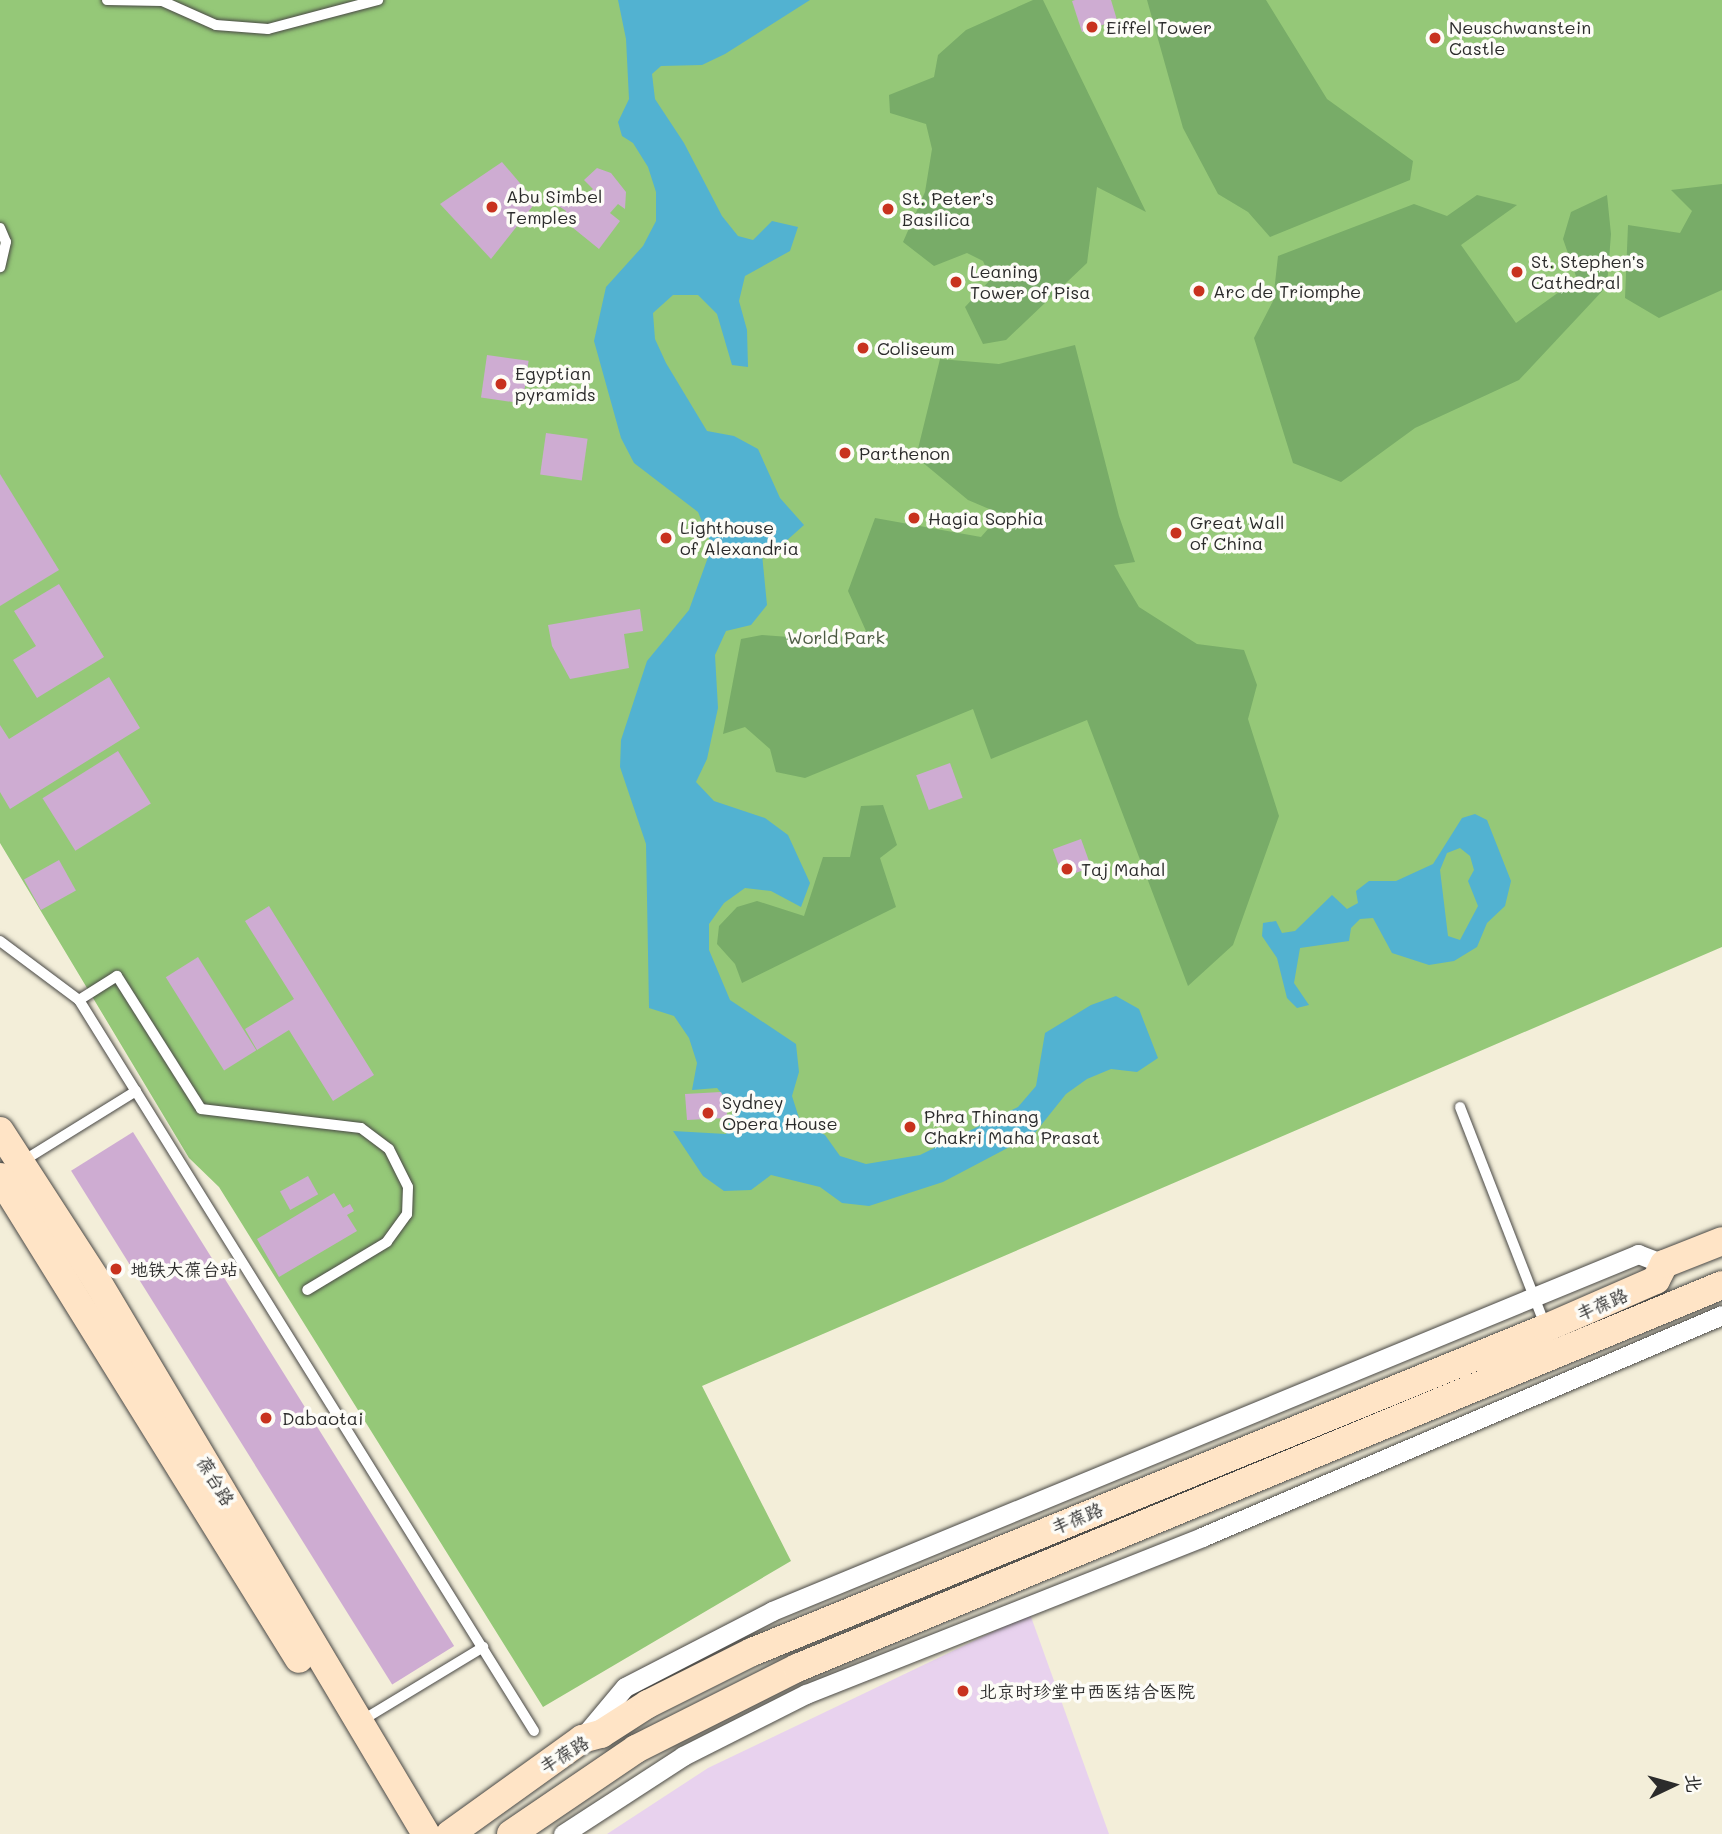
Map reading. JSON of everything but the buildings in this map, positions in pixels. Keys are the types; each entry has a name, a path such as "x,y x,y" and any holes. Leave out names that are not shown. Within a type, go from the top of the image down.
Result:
{"main road":[{"name":"葆台路","path":"0,1132 10,1170 408,1834"},
{"name":"葆台路","path":"10,1170 97,1281 426,1834"},
{"name":"丰葆路","path":"450,1834 582,1739 601,1734 711,1671 818,1623 1557,1359 1656,1280 1664,1264 1722,1241"},
{"name":"丰葆路","path":"511,1834 636,1749 754,1688 1557,1359 1722,1285"}],"street":[{"path":"582,1739 625,1687 760,1617 1637,1254 1664,1264"},
{"path":"563,1834 683,1756 806,1694 1202,1537 1557,1359 1722,1315"}],"lane":[{"path":"107,0 162,1 216,25 268,29 378,0"},
{"path":"0,228 6,242 0,267"},
{"path":"0,941 79,1000 534,1731"},
{"path":"79,1000 117,976 201,1109 361,1128 389,1149 408,1187 407,1214 387,1242 307,1290"},
{"path":"10,1170 135,1091"},
{"path":"1460,1107 1557,1359"},
{"path":"359,1723 483,1647"}],"shaded area":[{"name":"北京时珍堂中西医结合医院","path":"1030,1614 1109,1834 607,1834 708,1768"}],"green space":[{"name":"World Park","path":"0,0 1722,0 1722,947 702,1386 791,1561 543,1707 219,1187 189,1158 0,843"},
{"path":"1033,0 1043,0 1146,212 1097,187 1087,263 1006,340 983,344 965,307 991,279 983,261 967,253 934,266 903,242 925,192 932,149 926,124 890,113 889,95 934,77 938,55 966,30"},
{"path":"1147,0 1266,0 1327,99 1413,161 1410,180 1270,237 1248,212 1218,194 1183,128"},
{"path":"1722,184 1722,290 1659,318 1625,298 1628,225 1680,233 1692,211 1671,190"},
{"path":"1477,195 1517,205 1461,245 1516,323 1577,279 1563,239 1571,212 1607,195 1611,234 1607,286 1519,380 1415,428 1341,482 1293,463 1254,338 1273,301 1278,256 1414,204 1447,216"},
{"path":"1075,345 1119,516 1135,562 1114,565 1139,607 1197,644 1244,650 1257,685 1248,719 1279,816 1233,945 1188,986 1087,720 991,759 973,709 805,778 776,772 770,749 745,727 723,734 741,639 762,635 830,640 866,631 848,591 875,518 981,537 1001,514 968,500 916,457 940,359 999,364"},
{"path":"883,805 897,845 880,858 896,907 742,983 735,964 717,944 719,926 737,907 757,901 804,916 823,857 850,857 861,806"}],"water":[{"path":"618,0 810,0 725,54 702,65 661,66 652,74 655,99 684,143 722,216 738,236 753,240 772,221 798,227 790,251 745,276 739,301 747,330 748,367 732,365 717,314 698,295 673,295 653,313 655,339 666,363 707,431 734,436 758,449 780,498 804,525 785,542 762,554 767,605 751,625 726,631 715,655 718,708 707,759 696,782 714,801 765,818 788,835 810,883 801,907 771,891 745,888 724,903 709,924 709,950 730,1000 796,1044 799,1072 792,1096 800,1121 825,1135 840,1156 866,1164 920,1155 1018,1107 1036,1086 1045,1033 1091,1005 1116,996 1139,1009 1158,1058 1137,1072 1111,1069 1087,1079 1066,1094 1034,1134 943,1182 869,1206 842,1203 820,1187 771,1175 751,1190 724,1191 703,1176 673,1131 726,1134 734,1108 717,1088 692,1090 697,1063 689,1038 674,1016 649,1008 646,844 620,767 621,740 647,661 689,610 712,546 698,512 634,463 621,438 594,341 606,287 643,246 656,221 656,192 648,167 633,143 622,136 618,122 629,99 626,39"},
{"path":"1475,814 1487,820 1511,881 1505,906 1487,923 1477,947 1454,961 1429,965 1392,953 1373,918 1360,919 1351,928 1349,941 1300,948 1294,983 1309,1005 1297,1008 1287,998 1277,958 1262,936 1263,923 1276,921 1282,933 1295,931 1332,895 1347,909 1358,903 1356,891 1369,881 1396,881 1433,864 1462,818","holes":["1460,848 1470,856 1474,870 1468,881 1478,906 1460,940 1448,936 1440,870 1447,853"]}],"place":[{"name":"Eiffel Tower","path":"1092,27"},
{"name":"Neuschwanstein Castle","path":"1435,38"},
{"name":"Abu Simbel Temples","path":"492,207"},
{"name":"St. Peter's Basilica","path":"888,209"},
{"name":"St. Stephen's Cathedral","path":"1517,272"},
{"name":"Leaning Tower of Pisa","path":"956,282"},
{"name":"Arc de Triomphe","path":"1199,291"},
{"name":"Coliseum","path":"863,348"},
{"name":"Egyptian pyramids","path":"501,384"},
{"name":"Parthenon","path":"845,453"},
{"name":"Hagia Sophia","path":"914,518"},
{"name":"Great Wall of China","path":"1176,533"},
{"name":"Lighthouse of Alexandria","path":"666,538"},
{"name":"Taj Mahal","path":"1067,869"},
{"name":"Sydney Opera House","path":"708,1113"},
{"name":"Phra Thinang Chakri Maha Prasat","path":"910,1127"},
{"name":"地铁大葆台站","path":"116,1269"},
{"name":"Dabaotai","path":"266,1418"},
{"name":"北京时珍堂中西医结合医院","path":"963,1691"}]}
